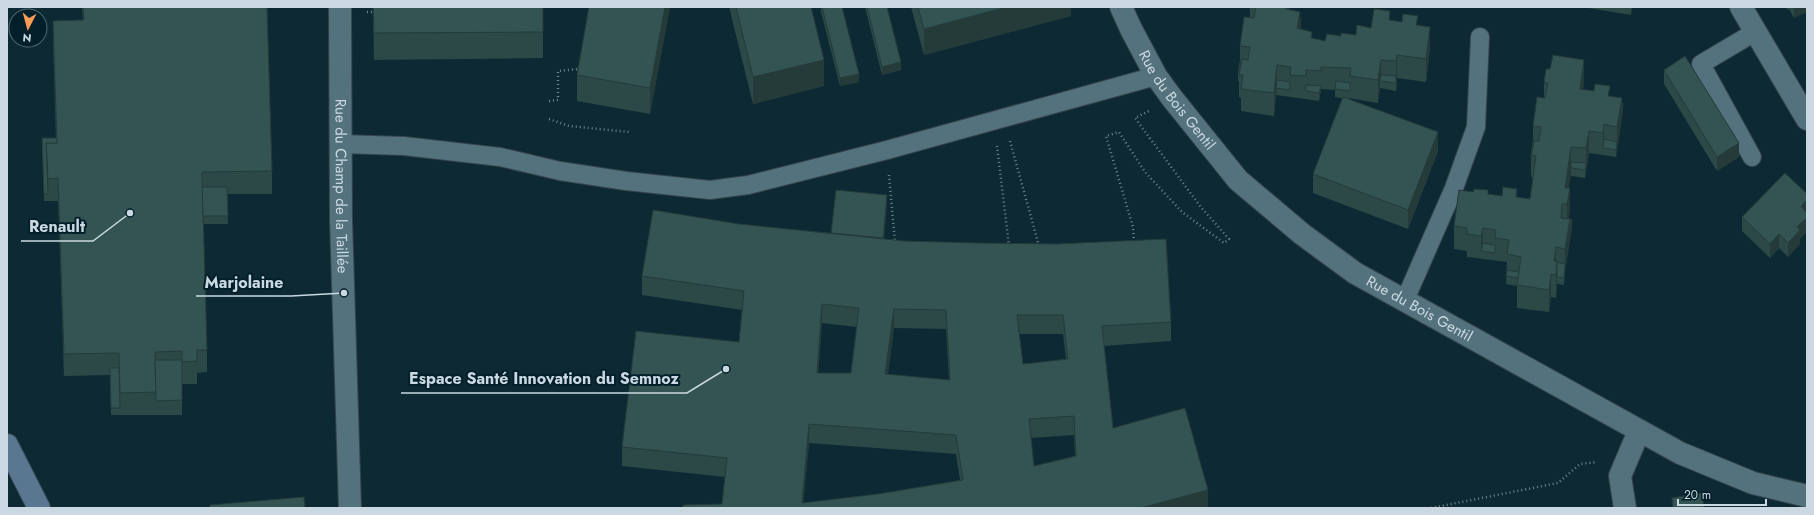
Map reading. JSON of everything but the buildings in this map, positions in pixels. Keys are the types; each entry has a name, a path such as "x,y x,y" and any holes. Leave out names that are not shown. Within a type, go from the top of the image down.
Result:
{"main road":[{"path":"7,445 39,508"}],"street":[{"name":"Rue du Champ de la Taillée","path":"340,7 340,144 350,508"},
{"name":"Rue du Bois Gentil","path":"1121,7 1156,76 1238,180 1302,234 1355,273 1680,453 1753,483 1807,496"},
{"path":"1741,7 1807,119"},
{"path":"1625,508 1620,476 1639,431"}],"lane":[{"path":"1752,157 1700,64 1755,32"},
{"path":"1405,300 1454,188 1476,127 1480,37"},
{"path":"340,144 404,146 500,157 560,171 626,181 710,190 748,185 887,150 1156,76"}],"path":[{"path":"365,12 378,12 378,7"},
{"path":"549,101 558,100 558,71 579,69 581,61"},
{"path":"1135,247 1133,227 1106,136 1119,132 1145,172 1182,212 1224,243 1229,239 1200,206 1135,118 1172,98"},
{"path":"549,119 569,126 629,132"},
{"path":"1003,141 1009,140 1040,251"},
{"path":"997,142 1010,252"},
{"path":"887,150 896,249"},
{"path":"1431,508 1558,483 1580,464 1601,462"}],"place":[{"name":"Renault","path":"130,213"},
{"name":"Marjolaine","path":"344,293"},
{"name":"Espace Santé Innovation du Semnoz","path":"726,369"}]}
